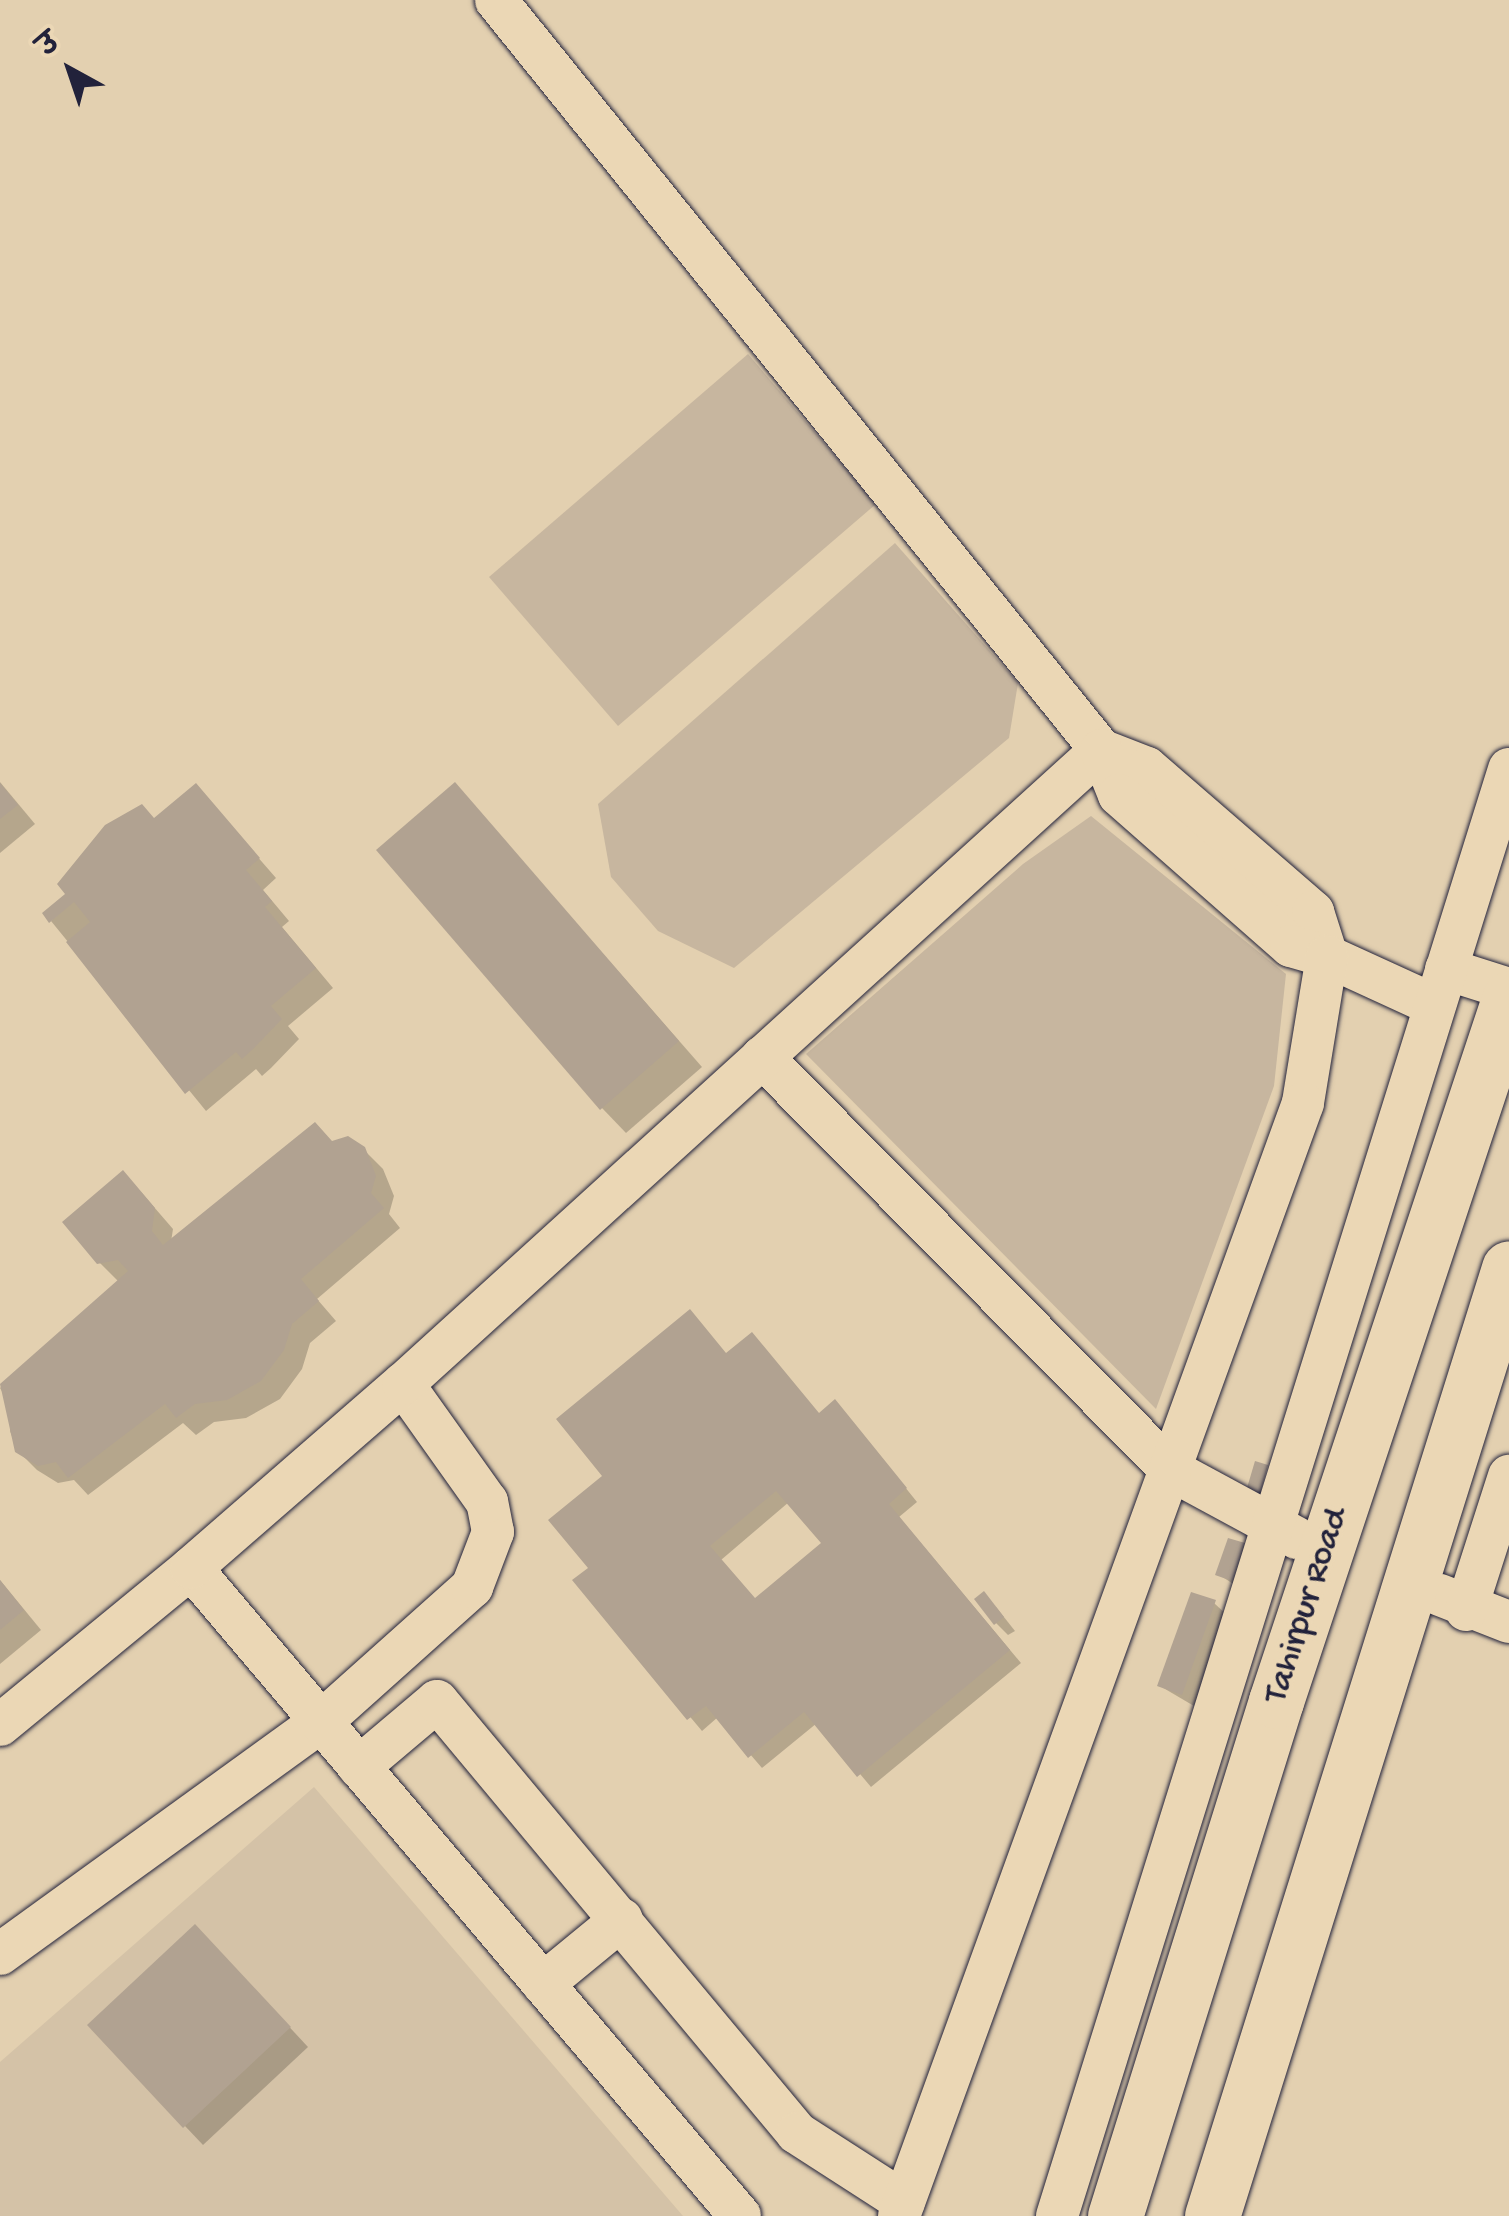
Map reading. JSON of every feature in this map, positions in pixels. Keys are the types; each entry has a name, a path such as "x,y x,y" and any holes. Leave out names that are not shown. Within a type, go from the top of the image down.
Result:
{"main road":[{"name":"Tahirpur Road","path":"1115,2216 1327,1550 1509,998"},
{"path":"1212,2216 1509,1268"},
{"path":"1327,1550 1410,1577"}],"street":[{"path":"496,0 1101,750 1119,795 1290,946 1440,987 1509,989"},
{"path":"0,1725 403,1384 1101,750"},
{"path":"1057,2216 1440,987 1500,826 1509,769"},
{"path":"360,1766 437,1701 797,2133 901,2209 1303,1103 1327,956"},
{"path":"762,1058 1170,1470 1271,1528 1327,1550"},
{"path":"0,1954 322,1722 472,1588 490,1544 488,1502 471,1471 403,1384"},
{"path":"1466,1610 1509,1476"},
{"path":"190,1568 740,2216"},
{"path":"1410,1577 1466,1610 1509,1622"},
{"path":"543,1984 622,1919"}],"shaded area":[{"path":"748,354 876,504 618,726 489,577"},
{"path":"895,543 1018,683 1009,738 734,968 658,931 611,877 598,804"},
{"path":"1091,816 1286,974 1274,1086 1156,1409 806,1054 1023,864"},
{"path":"314,1787 683,2216 0,2216 0,2062"}],"building":[{"path":"455,782 679,1041 600,1110 376,850"},
{"path":"0,783 18,805 0,819"},
{"path":"196,783 260,858 246,870 272,901 265,907 316,968 271,1006 282,1019 253,1049 242,1059 236,1052 185,1094 66,942 90,922 74,902 49,923 42,913 65,894 57,884 105,825 142,804 154,818"},
{"path":"315,1122 332,1141 348,1136 365,1147 376,1176 371,1193 384,1208 301,1279 319,1301 292,1324 284,1350 261,1381 227,1400 195,1404 176,1418 165,1404 68,1478 56,1462 38,1466 15,1452 0,1384 128,1271 118,1260 97,1264 62,1222 123,1170 155,1208 152,1231 163,1245"},
{"path":"690,1309 726,1353 752,1332 819,1413 835,1399 907,1488 889,1504 1010,1650 857,1777 804,1712 748,1758 706,1706 687,1720 572,1580 588,1568 548,1520 602,1476 556,1419","holes":["776,1491 821,1543 755,1598 710,1546"]},
{"path":"1255,1461 1268,1465 1258,1502 1244,1498"},
{"path":"1228,1538 1245,1543 1232,1581 1215,1575"},
{"path":"0,1580 24,1610 0,1630"},
{"path":"984,1591 1004,1617 994,1625 974,1599"},
{"path":"1191,1592 1216,1600 1182,1695 1157,1686"},
{"path":"195,1924 291,2027 183,2128 87,2025"}]}
